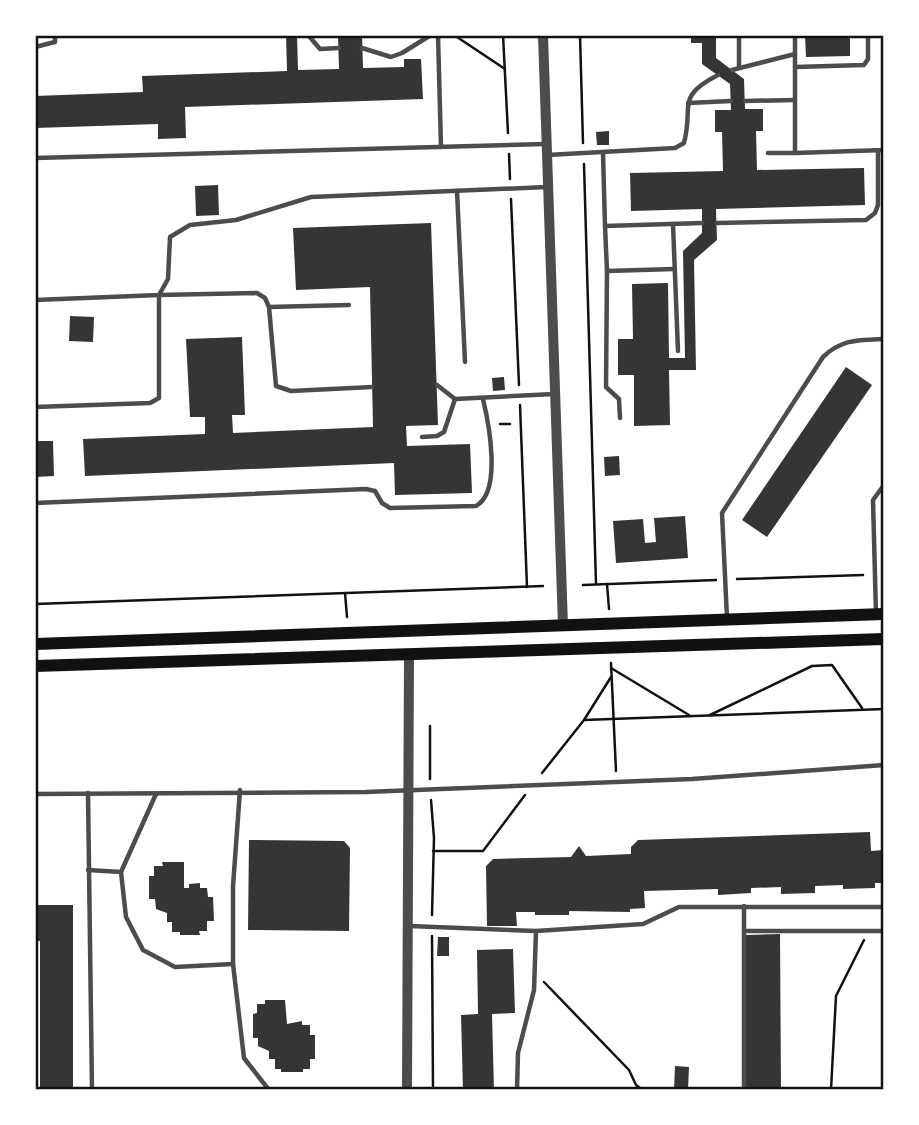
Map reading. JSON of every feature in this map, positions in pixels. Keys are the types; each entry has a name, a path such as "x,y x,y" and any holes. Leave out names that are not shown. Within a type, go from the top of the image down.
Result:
{"main road":[{"path":"35,644 880,614"},
{"path":"563,625 564,649"},
{"path":"408,631 409,655"},
{"path":"35,666 884,639"}],"street":[{"path":"543,35 563,625"},
{"path":"407,1090 409,655"}],"lane":[{"path":"35,47 55,42 55,35"},
{"path":"308,35 320,49 338,48"},
{"path":"362,48 391,57 402,54 431,35"},
{"path":"438,35 440,147"},
{"path":"739,35 739,68"},
{"path":"795,35 795,153"},
{"path":"795,67 864,65 868,59 868,35"},
{"path":"732,70 795,54"},
{"path":"35,158 508,145 583,154 675,148 684,143 688,103 697,86 718,75"},
{"path":"745,101 795,100"},
{"path":"688,103 730,102"},
{"path":"716,223 866,220 875,213 878,205 881,150 768,153"},
{"path":"603,153 607,271 606,387 619,399 620,418"},
{"path":"35,407 150,403 159,398 159,295 168,279 167,247 170,237 190,225 236,220 311,197 548,187"},
{"path":"457,191 464,362"},
{"path":"605,226 702,223"},
{"path":"673,224 678,351"},
{"path":"607,271 674,269"},
{"path":"35,300 257,293 265,298 269,307 276,386 291,391 372,387"},
{"path":"269,307 349,305"},
{"path":"727,619 722,513 823,357 835,346 848,340 884,339"},
{"path":"437,385 455,399 555,394"},
{"path":"35,503 366,489 375,491 382,503 390,508 476,506 485,501 490,492 491,480 488,421 483,398"},
{"path":"422,437 444,432 455,399"},
{"path":"880,614 873,500 884,485"},
{"path":"35,794 409,790 884,765"},
{"path":"240,790 233,886 233,964 244,1058 269,1090"},
{"path":"88,793 92,1090"},
{"path":"156,794 121,872 126,917 143,950 175,967 233,964"},
{"path":"88,870 121,872"},
{"path":"744,906 744,1090"},
{"path":"408,926 536,931 643,924 679,907 884,907"},
{"path":"517,1090 518,1053 534,990 536,931"},
{"path":"744,931 884,931"}],"path":[{"path":"454,35 505,69"},
{"path":"503,35 527,587"},
{"path":"580,35 596,584"},
{"path":"607,584 609,609"},
{"path":"35,604 543,586"},
{"path":"345,593 347,619"},
{"path":"611,659 616,781"},
{"path":"707,716 811,666 832,665 863,709"},
{"path":"611,668 691,716"},
{"path":"433,851 483,850 584,720 611,677"},
{"path":"584,720 884,709"},
{"path":"430,726 433,1090"},
{"path":"831,1090 836,996 869,931"},
{"path":"535,972 629,1070 636,1085 643,1090"}],"building":[{"path":"286,35 297,35 298,70 339,69 338,35 362,35 363,68 404,67 404,59 421,59 423,99 185,107 186,138 158,139 158,124 35,128 35,96 143,92 142,76 287,71"},
{"path":"691,35 716,35 716,58 744,79 745,109 763,109 763,131 756,131 757,170 864,168 865,205 716,209 717,240 694,260 696,370 669,370 670,425 634,426 634,375 618,375 618,339 633,339 632,284 668,283 669,358 685,358 683,251 702,233 702,209 631,211 630,173 723,171 722,132 715,132 715,110 731,110 730,84 702,64 702,43 691,43"},
{"path":"805,35 850,35 850,56 806,57"},
{"path":"609,131 609,145 597,145 596,132"},
{"path":"218,185 219,215 196,216 195,186"},
{"path":"431,223 438,425 406,426 407,446 470,444 472,493 395,495 394,463 85,476 83,439 205,434 205,417 190,417 186,339 242,337 245,415 232,415 233,433 373,427 370,287 296,290 293,228"},
{"path":"70,316 94,317 93,342 69,341"},
{"path":"846,367 872,385 767,537 742,520"},
{"path":"504,377 505,390 493,391 492,378"},
{"path":"35,441 53,441 54,476 35,477"},
{"path":"619,456 620,475 605,476 604,457"},
{"path":"685,516 688,558 616,563 613,521 643,519 645,543 656,542 654,518"},
{"path":"870,832 871,851 884,850 884,883 875,883 875,888 815,886 815,893 781,894 781,887 751,888 751,893 718,895 718,889 644,891 645,908 630,909 630,912 569,911 569,915 535,915 535,912 516,912 517,926 487,926 486,866 493,859 571,857 579,846 586,856 631,854 631,847 638,840"},
{"path":"249,840 344,841 350,848 349,931 248,930"},
{"path":"162,862 184,862 184,888 189,888 189,884 200,883 200,888 207,888 208,897 213,897 214,921 207,921 207,931 199,931 200,935 180,935 180,932 172,932 172,922 167,922 167,913 156,909 155,899 149,899 149,876 154,876 154,866 163,866"},
{"path":"35,905 73,905 73,1090 40,1090 40,941 35,941"},
{"path":"780,934 781,1090 746,1090 746,935"},
{"path":"438,937 449,937 449,956 437,956"},
{"path":"513,949 515,1013 492,1014 494,1090 463,1090 461,1015 478,1014 477,950"},
{"path":"265,1000 285,1000 287,1024 302,1021 302,1025 310,1025 310,1035 315,1035 315,1059 310,1059 310,1069 303,1069 303,1072 281,1072 281,1069 275,1069 275,1059 269,1059 269,1051 258,1046 258,1038 253,1038 253,1014 257,1013 257,1004 265,1004"},
{"path":"675,1066 689,1067 688,1090 674,1090"}]}
